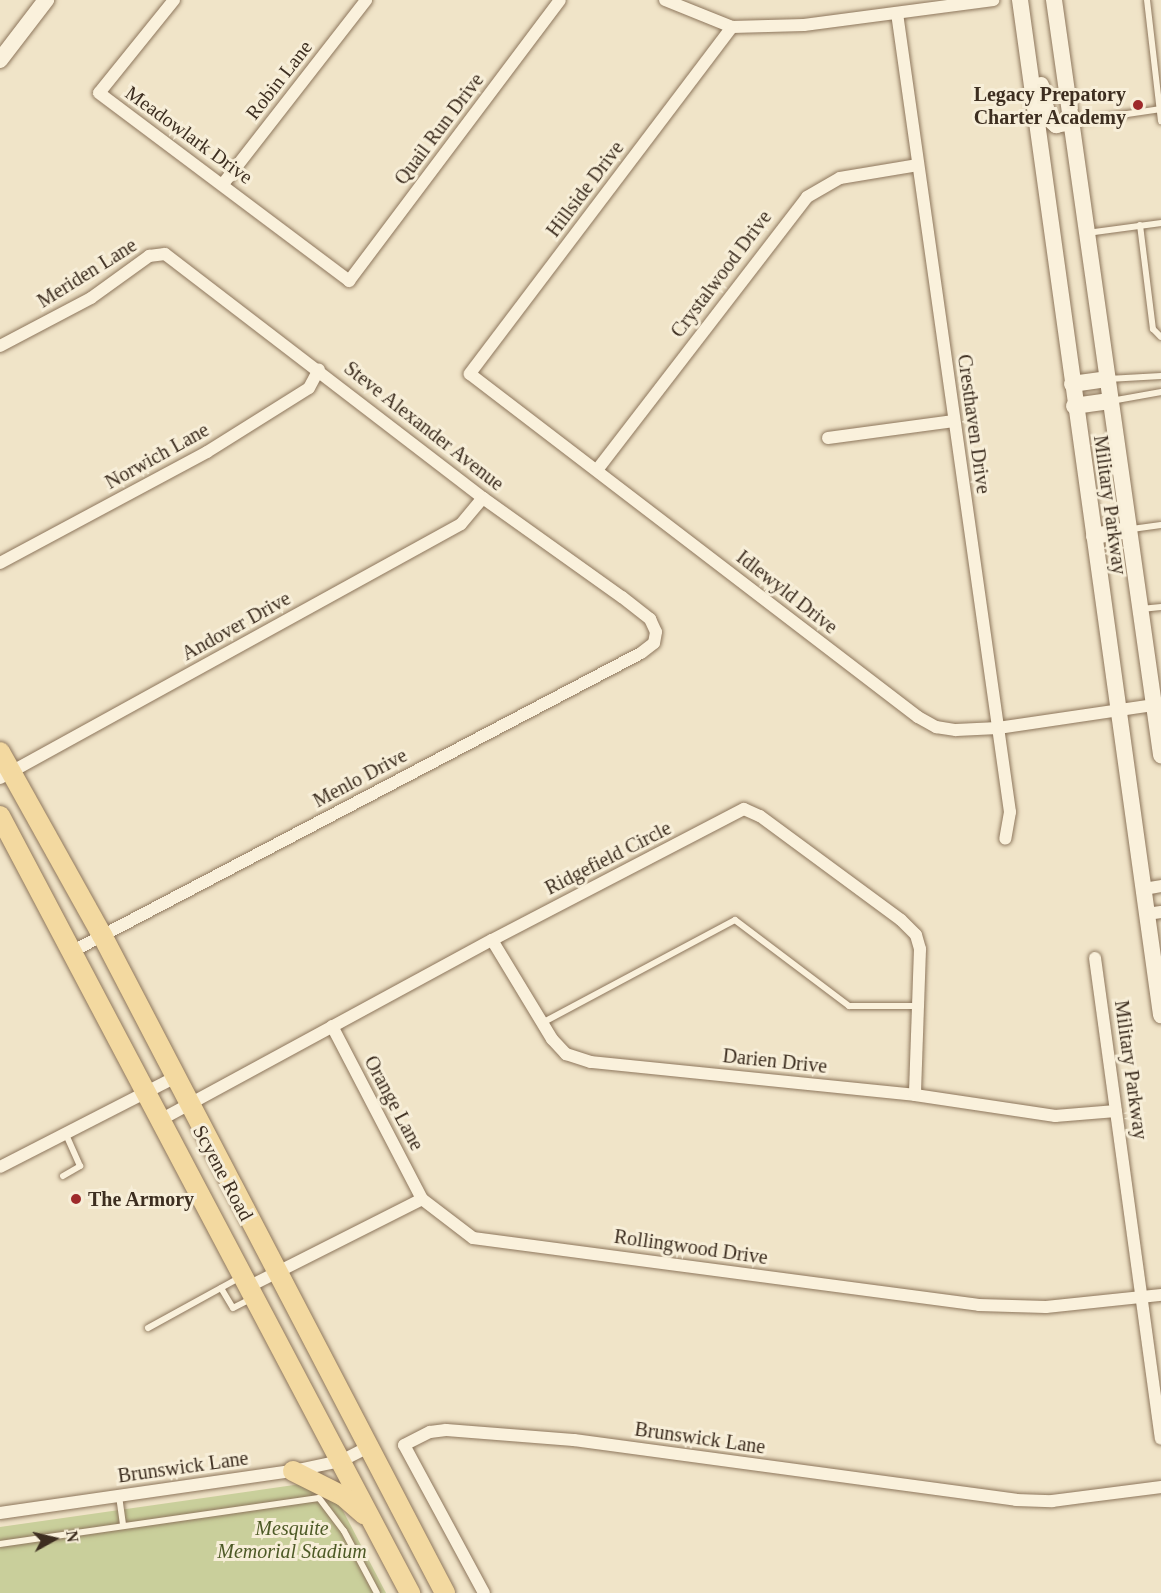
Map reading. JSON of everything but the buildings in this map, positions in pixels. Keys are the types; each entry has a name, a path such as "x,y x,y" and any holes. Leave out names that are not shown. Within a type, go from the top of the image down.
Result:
{"main road":[{"path":"0,60 46,0"},
{"path":"1021,0 1033,24 1048,118 1056,125 1071,122"},
{"name":"Military Parkway","path":"1021,0 1074,406 1144,889 1154,913 1161,1015"},
{"name":"Military Parkway","path":"1054,0 1139,609 1157,704 1161,755"},
{"path":"1072,384 1107,379"},
{"path":"1074,406 1110,401"},
{"path":"1094,536 1128,530"},
{"name":"Scyene Road","path":"0,752 5,775 102,935 187,1105 445,1593"},
{"name":"Scyene Road","path":"0,816 162,1119 410,1593"},
{"path":"293,1470 343,1496 370,1519"}],"street":[{"name":"Meadowlark Drive","path":"174,0 99,93 349,281"},
{"name":"Robin Lane","path":"223,184 366,0"},
{"name":"Quail Run Drive","path":"349,281 560,0"},
{"path":"665,0 732,27 804,25 993,0"},
{"name":"Cresthaven Drive","path":"897,13 1010,812 1005,839"},
{"name":"Hillside Drive","path":"470,374 732,27"},
{"name":"Crystalwood Drive","path":"597,470 802,201 840,178 918,165"},
{"name":"Meriden Lane","path":"0,346 91,298 149,256 165,254"},
{"name":"Steve Alexander Avenue","path":"165,254 319,369 483,498 622,597 650,619 656,632"},
{"name":"Norwich Lane","path":"0,563 207,452 309,388 319,369"},
{"name":"Idlewyld Drive","path":"470,374 918,717 936,727 956,730 998,728 1157,704"},
{"path":"828,438 954,421"},
{"name":"Andover Drive","path":"5,775 461,524 483,498"},
{"name":"Menlo Drive","path":"73,951 641,653 654,643 656,632"},
{"name":"Ridgefield Circle","path":"162,1119 492,940 744,809 807,851 901,920 916,935 920,949 915,1095"},
{"path":"1144,889 1161,886"},
{"name":"Darien Drive","path":"492,940 542,1023 566,1054 591,1062 915,1095 1055,1116 1116,1111"},
{"name":"Military Parkway","path":"1095,958 1161,1438"},
{"name":"Orange Lane","path":"332,1026 422,1199"},
{"path":"0,1167 174,1078"},
{"path":"248,1287 422,1199"},
{"name":"Rollingwood Drive","path":"422,1199 473,1238 979,1305 1046,1307 1161,1295"},
{"name":"Brunswick Lane","path":"484,1593 404,1445 430,1432 446,1430 574,1440 1016,1500 1052,1501 1161,1487"},
{"name":"Brunswick Lane","path":"0,1514 293,1470 341,1461 368,1447"}],"lane":[{"path":"1147,0 1161,121"},
{"path":"1071,122 1160,109"},
{"path":"1087,233 1161,223"},
{"path":"1140,225 1153,329 1161,337"},
{"path":"1107,379 1161,376"},
{"path":"1110,401 1161,392"},
{"path":"1128,530 1161,525"},
{"path":"1139,609 1161,607"},
{"path":"542,1023 735,920 849,1006 918,1006"},
{"path":"63,1176 80,1166 66,1134"},
{"path":"148,1328 221,1288 248,1287"},
{"path":"221,1288 233,1308 248,1287"},
{"path":"119,1496 123,1525"},
{"path":"0,1544 319,1498 344,1531 377,1593"}],"green space":[{"name":"Mesquite Memorial Stadium","path":"301,1484 339,1503 386,1593 0,1593 0,1527"}],"place":[{"name":"Legacy Prepatory Charter Academy","path":"1138,105"},
{"name":"The Armory","path":"76,1199"}]}
